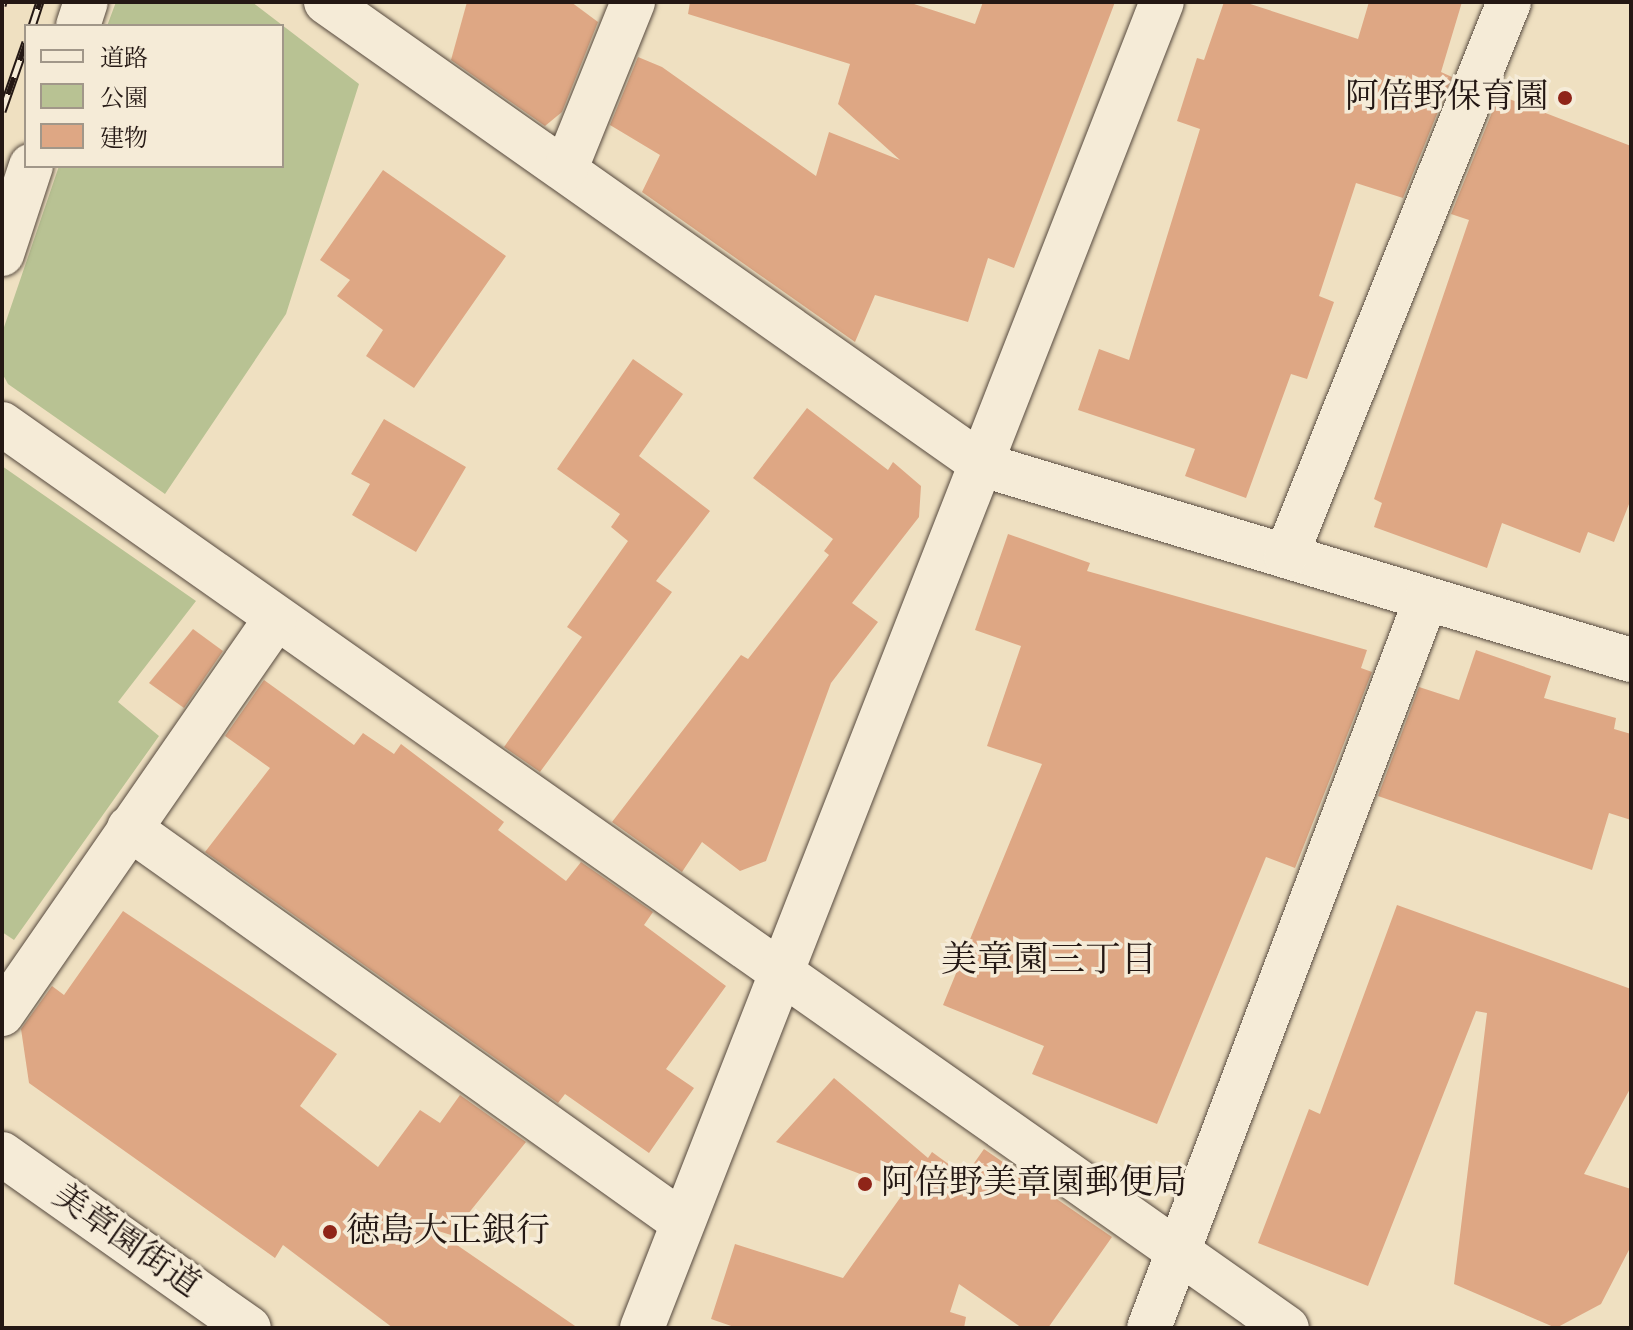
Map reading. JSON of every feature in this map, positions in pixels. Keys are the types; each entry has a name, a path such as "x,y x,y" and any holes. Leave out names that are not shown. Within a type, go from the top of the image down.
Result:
{"street":[{"path":"79,24 86,2"},
{"path":"326,2 366,14 566,168 983,465 1631,660"},
{"path":"566,168 633,2"},
{"path":"642,1328 1162,2"},
{"path":"1286,556 1509,2"},
{"path":"2,254 30,168"},
{"path":"2,424 275,620 1287,1328"},
{"path":"1149,1328 1426,599"},
{"path":"2,1014 275,620"},
{"path":"129,828 682,1222"},
{"name":"美章園街道","path":"2,1154 249,1328"}],"green space":[{"path":"116,2 252,2 281,24 108,24"},
{"path":"284,27 359,84 286,314 165,494 8,384 2,373 2,333 58,168 284,168"},
{"path":"2,466 196,601 118,702 159,736 14,940 2,932"}],"building":[{"path":"467,2 571,2 598,22 562,112 545,126 451,60"},
{"path":"690,2 908,2 975,24 983,2 1115,2 1014,268 988,258 968,322 875,295 855,342 642,192 660,155 610,125 638,57 662,67 816,176 829,132 900,160 838,104 850,64 688,14"},
{"path":"1224,2 1244,2 1358,39 1369,2 1462,2 1441,72 1452,77 1403,198 1356,183 1319,296 1334,302 1307,379 1291,374 1246,498 1185,476 1195,449 1078,410 1099,349 1129,360 1200,129 1177,121 1197,58 1204,60"},
{"path":"1499,95 1631,146 1631,499 1614,542 1588,532 1580,553 1502,523 1487,568 1374,527 1382,503 1374,499 1469,220 1451,214"},
{"path":"383,170 506,256 414,388 366,356 383,330 337,296 350,280 320,260"},
{"path":"633,359 683,394 639,456 710,511 656,581 672,592 540,772 504,747 582,637 567,627 628,541 611,527 620,514 557,469"},
{"path":"807,408 888,470 893,462 921,486 919,517 852,603 878,622 831,683 766,861 740,871 702,842 682,872 612,822 741,655 748,659 829,555 824,551 833,539 753,478"},
{"path":"384,419 466,467 416,552 352,515 370,484 351,474"},
{"path":"1008,534 1090,563 1087,571 1367,650 1361,668 1372,672 1295,868 1266,857 1157,1124 1032,1074 1044,1046 943,1005 1042,764 987,746 1021,646 975,630"},
{"path":"193,629 223,651 184,708 149,683"},
{"path":"1476,650 1551,676 1544,698 1616,718 1614,729 1631,734 1631,820 1609,813 1592,870 1378,796 1419,687 1459,700"},
{"path":"264,680 354,745 363,733 394,754 401,744 504,822 498,830 566,881 581,862 653,912 644,925 726,986 666,1069 694,1088 649,1153 565,1094 558,1103 205,852 270,768 225,736"},
{"path":"1397,905 1631,989 1631,1087 1584,1174 1631,1189 1631,1246 1601,1304 1556,1328 1454,1284 1487,1013 1476,1011 1368,1286 1258,1243 1309,1109 1320,1114"},
{"path":"123,911 337,1054 300,1106 378,1167 420,1110 440,1123 460,1095 526,1142 451,1235 435,1230 578,1328 393,1328 283,1245 275,1258 29,1083 21,1029 52,986 64,995"},
{"path":"834,1078 928,1158 932,1152 965,1176 984,1149 1112,1237 1048,1328 1022,1328 959,1284 950,1312 966,1317 964,1328 737,1328 711,1319 735,1244 843,1278 905,1191 776,1142"}],"railway":[{"path":"33,24 40,2"},
{"path":"2,111 24,48"}],"place":[{"name":"阿倍野保育園","path":"1565,98"},
{"name":"阿倍野美章園郵便局","path":"865,1184"},
{"name":"徳島大正銀行","path":"330,1232"}],"district":[{"name":"美章園三丁目","path":"1049,961"}]}
